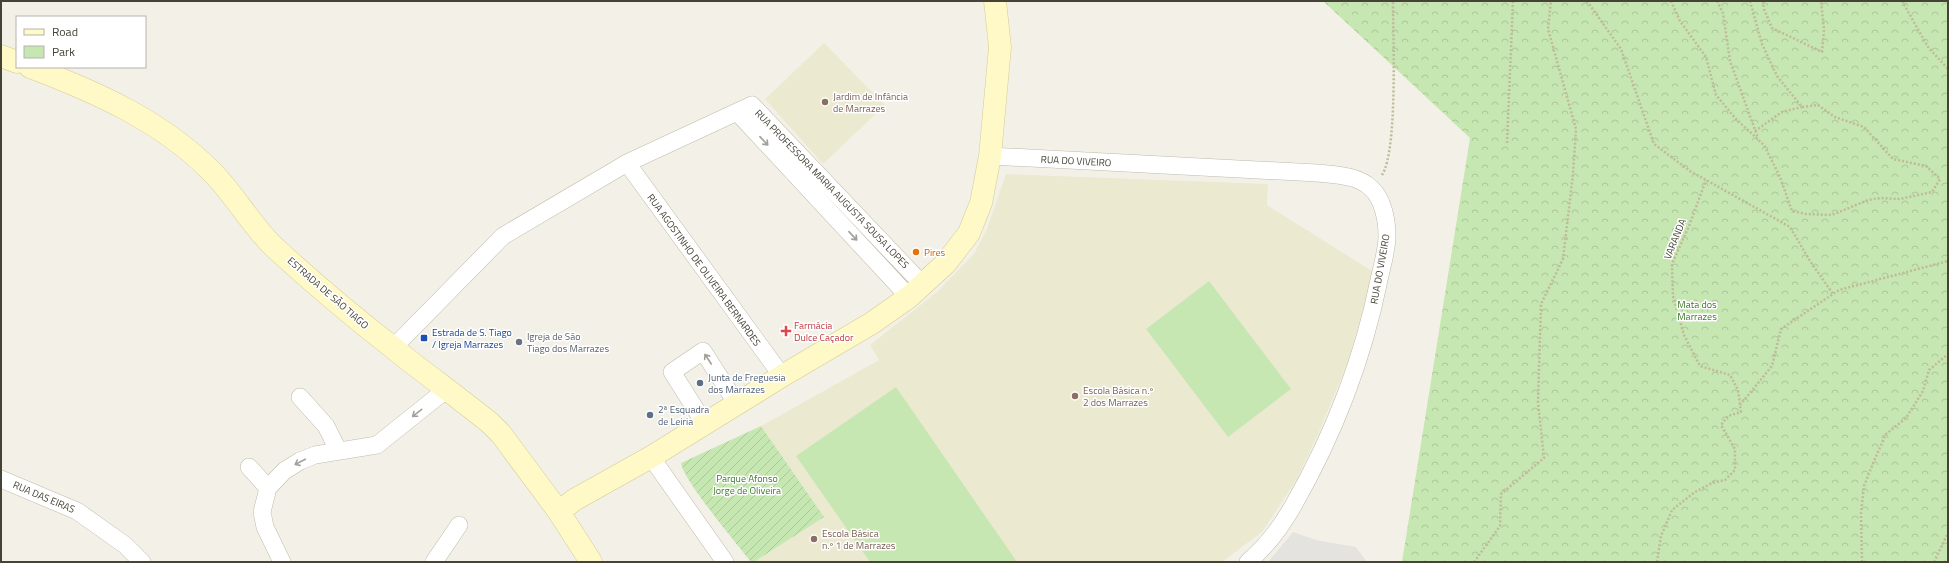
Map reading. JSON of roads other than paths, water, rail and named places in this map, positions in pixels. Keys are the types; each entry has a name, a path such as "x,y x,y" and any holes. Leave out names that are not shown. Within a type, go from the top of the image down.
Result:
{"main road":[{"path":"995,1 1000,47"},
{"path":"559,512 574,500 651,457 782,376 872,324 916,291 946,263 969,233 981,203 990,156 1000,47 1007,23 1010,1"},
{"path":"1,56 16,62"},
{"name":"ESTRADA DE SÃO TIAGO","path":"33,68 98,94 123,107 158,128 189,151 213,173 273,245 343,308 490,423 501,434 559,512 591,562"}],"street":[{"name":"RUA PROFESSORA MARIA AUGUSTA SOUSA LOPES","path":"627,163 693,131 752,105 916,291"},
{"name":"RUA DO VIVEIRO","path":"990,156 1317,173 1345,176 1372,188 1384,211 1387,236 1374,304 1353,375 1323,449 1293,506 1271,539 1248,562"},
{"path":"393,348 503,236 627,163"},
{"name":"RUA AGOSTINHO DE OLIVEIRA BERNARDES","path":"627,163 782,376"},
{"path":"705,424 672,372 703,351 737,404"},
{"path":"282,562 265,527 262,512 268,488 284,471 300,461 315,455 338,450 377,445 447,389"},
{"path":"300,397 326,426 338,450"},
{"path":"651,457 725,562"},
{"path":"249,467 268,488"},
{"name":"RUA DAS EIRAS","path":"1,479 77,510 125,545 142,562"},
{"path":"434,562 459,525"}],"place":[{"name":"Jardim de Infância de Marrazes","path":"825,102"},
{"name":"Pires","path":"916,252"},
{"name":"Farmácia Dulce Caçador","path":"786,331"},
{"name":"Estrada de S. Tiago / Igreja Marrazes","path":"424,338"},
{"name":"Igreja de São Tiago dos Marrazes","path":"519,342"},
{"name":"Junta de Freguesia dos Marrazes","path":"700,383"},
{"name":"Escola Básica n.º 2 dos Marrazes","path":"1075,396"},
{"name":"2ª Esquadra de Leiria","path":"650,415"},
{"name":"Escola Básica n.º 1 de Marrazes","path":"814,539"}],"park label":[{"name":"Mata dos Marrazes","path":"1697,310"},
{"name":"Parque Afonso Jorge de Oliveira","path":"747,484"}]}
